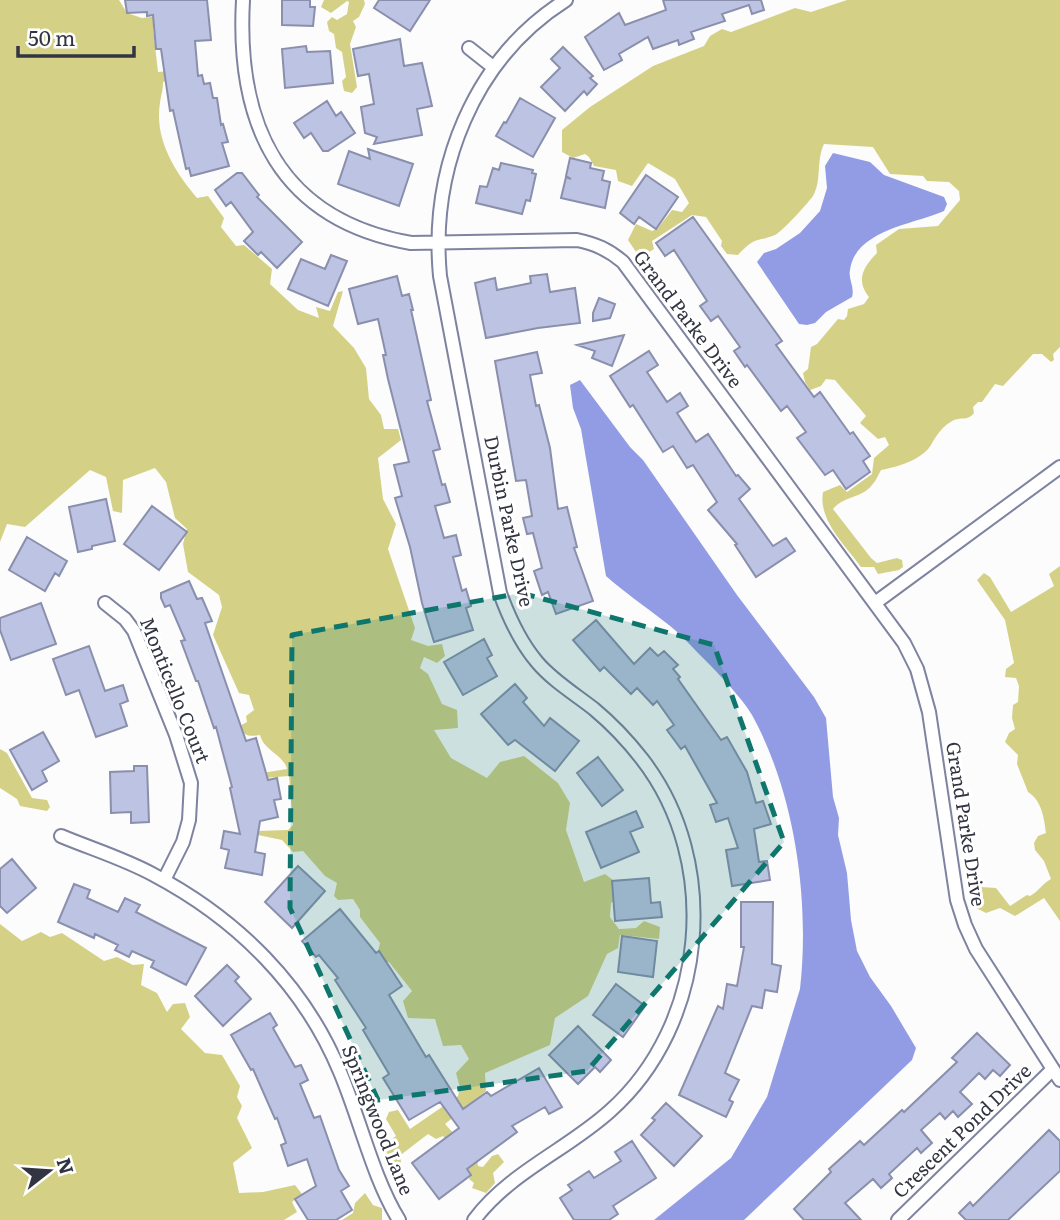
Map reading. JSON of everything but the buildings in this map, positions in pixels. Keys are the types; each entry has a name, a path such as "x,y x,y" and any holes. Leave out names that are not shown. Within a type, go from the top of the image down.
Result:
{"street":[{"name":"Grand Parke Drive","path":"243,0 245,71 249,99 263,139 276,163 313,203 358,230 398,241 438,244 577,240 593,243 610,251 623,262 904,643 917,669 925,695 957,900 965,925 976,949 1057,1075"},
{"name":"Durbin Parke Drive","path":"474,1220 499,1193 526,1171 585,1133 612,1110 652,1062 681,1002 689,971 694,912 683,844 673,814 654,778 622,735 538,663 521,641 508,616 498,579 440,276 440,211 452,151 477,93 512,44 566,0"},
{"path":"469,48 494,67"},
{"path":"875,603 1060,467"},
{"name":"Monticello Court","path":"105,603 125,618 134,631 189,772 189,820 183,842 164,880"},
{"name":"Springwood Lane","path":"61,836 164,880 200,903 260,950 306,1008 340,1071 386,1194 399,1220"},
{"name":"Crescent Pond Drive","path":"898,1220 1057,1075"}],"highlighted area":[{"path":"521,593 714,645 784,842 587,1071 378,1100 290,908 292,635"}],"shaded area":[{"path":"0,0 119,0 127,13 142,18 176,14 176,24 153,28 158,72 180,70 182,77 163,82 160,103 160,129 174,166 197,198 208,196 224,218 221,227 236,246 244,245 272,269 270,284 298,310 319,318 316,307 330,311 338,292 343,291 333,326 354,348 366,368 369,399 381,415 384,429 398,429 401,440 378,458 383,499 396,524 388,549 415,628 411,640 428,646 442,644 445,656 437,663 424,657 420,668 428,674 442,704 457,710 458,728 434,730 451,758 487,778 500,762 524,756 558,783 570,803 566,830 584,882 605,874 613,880 614,901 611,903 610,917 619,929 636,928 644,921 660,927 659,939 620,935 618,948 607,954 588,996 555,1018 550,1045 485,1073 486,1091 445,1124 477,1159 478,1166 483,1167 492,1156 498,1154 504,1162 493,1173 495,1183 486,1193 472,1188 474,1183 469,1179 471,1174 443,1136 436,1139 428,1134 402,1154 400,1166 389,1169 381,1148 396,1136 386,1119 389,1112 398,1110 410,1129 458,1096 460,1088 456,1073 469,1059 461,1045 443,1046 435,1019 408,1018 403,1001 412,991 389,962 384,962 378,952 380,943 360,917 360,910 353,899 338,900 334,896 337,883 325,876 303,851 293,852 282,840 258,835 257,831 288,830 293,825 289,776 239,780 242,776 287,769 282,760 265,745 260,735 248,735 238,727 247,722 246,716 254,710 249,695 239,693 213,635 222,607 219,595 188,572 183,544 187,529 175,518 166,482 155,468 123,480 122,513 113,511 106,477 90,470 25,527 7,524 0,542"},
{"path":"324,0 364,0 359,17 353,21 356,27 350,44 357,87 352,93 344,91 342,81 346,77 342,52 336,48 334,34 329,31 327,22 332,17 337,20 347,14 349,2 331,13 321,7"},
{"path":"847,0 1060,0 1060,347 1053,354 1054,360 1051,362 1042,354 1033,354 1003,386 995,384 982,402 973,407 972,415 946,425 922,455 901,465 881,470 868,489 833,509 877,563 897,558 902,560 903,567 899,570 878,574 874,567 861,567 834,532 825,512 823,492 840,485 847,492 872,474 874,458 889,445 885,437 878,439 860,423 866,416 835,380 826,379 821,386 810,390 803,373 808,369 811,347 817,344 838,319 844,320 848,309 864,304 869,297 862,279 865,268 877,253 876,245 899,229 938,226 960,200 959,191 949,182 927,181 923,176 890,174 873,147 824,144 813,196 775,235 752,242 738,255 727,254 706,217 692,215 652,241 654,249 640,258 628,240 636,224 652,231 658,228 672,210 682,212 689,203 675,179 648,163 632,186 618,181 616,170 594,166 585,154 573,158 562,152 562,130 590,107 653,66 704,46 710,36 722,29 731,32 795,8 811,12"},
{"path":"1060,566 1060,921 1044,898 1015,916 1000,908 986,913 974,907 975,894 981,887 996,888 1010,906 1027,895 1030,896 1051,879 1034,843 1038,836 1046,833 1042,810 1028,792 1017,764 1018,755 1005,742 1009,733 1015,729 1013,705 1018,702 1019,686 1016,678 1005,677 1006,669 1014,663 1005,620 977,580 984,573 990,577 1011,612 1054,586 1049,574"},
{"path":"0,749 7,753 32,798 47,800 50,807 47,811 20,806 17,799 0,788"},
{"path":"0,924 22,941 41,932 50,937 62,933 104,961 117,957 133,965 144,964 141,985 157,993 167,1012 173,1004 185,1003 190,1017 181,1029 205,1053 222,1055 240,1086 237,1097 242,1106 237,1118 252,1148 233,1163 239,1193 263,1192 295,1185 302,1194 292,1202 297,1212 284,1220 0,1220"},
{"path":"365,1193 373,1205 382,1208 382,1220 342,1220 353,1213 355,1203"}],"water":[{"path":"833,153 870,162 884,175 944,197 947,204 944,211 874,237 854,257 850,270 852,297 826,312 815,323 799,324 757,262 764,253 776,249 800,233 820,211 827,188 825,166"},
{"path":"580,380 630,447 643,460 737,595 814,697 826,718 833,797 839,818 838,835 847,873 857,951 870,977 916,1048 912,1060 744,1220 654,1220 731,1158 767,1097 800,989 803,920 796,848 779,778 767,746 748,709 680,635 606,576 581,429 573,408 570,385"}]}
